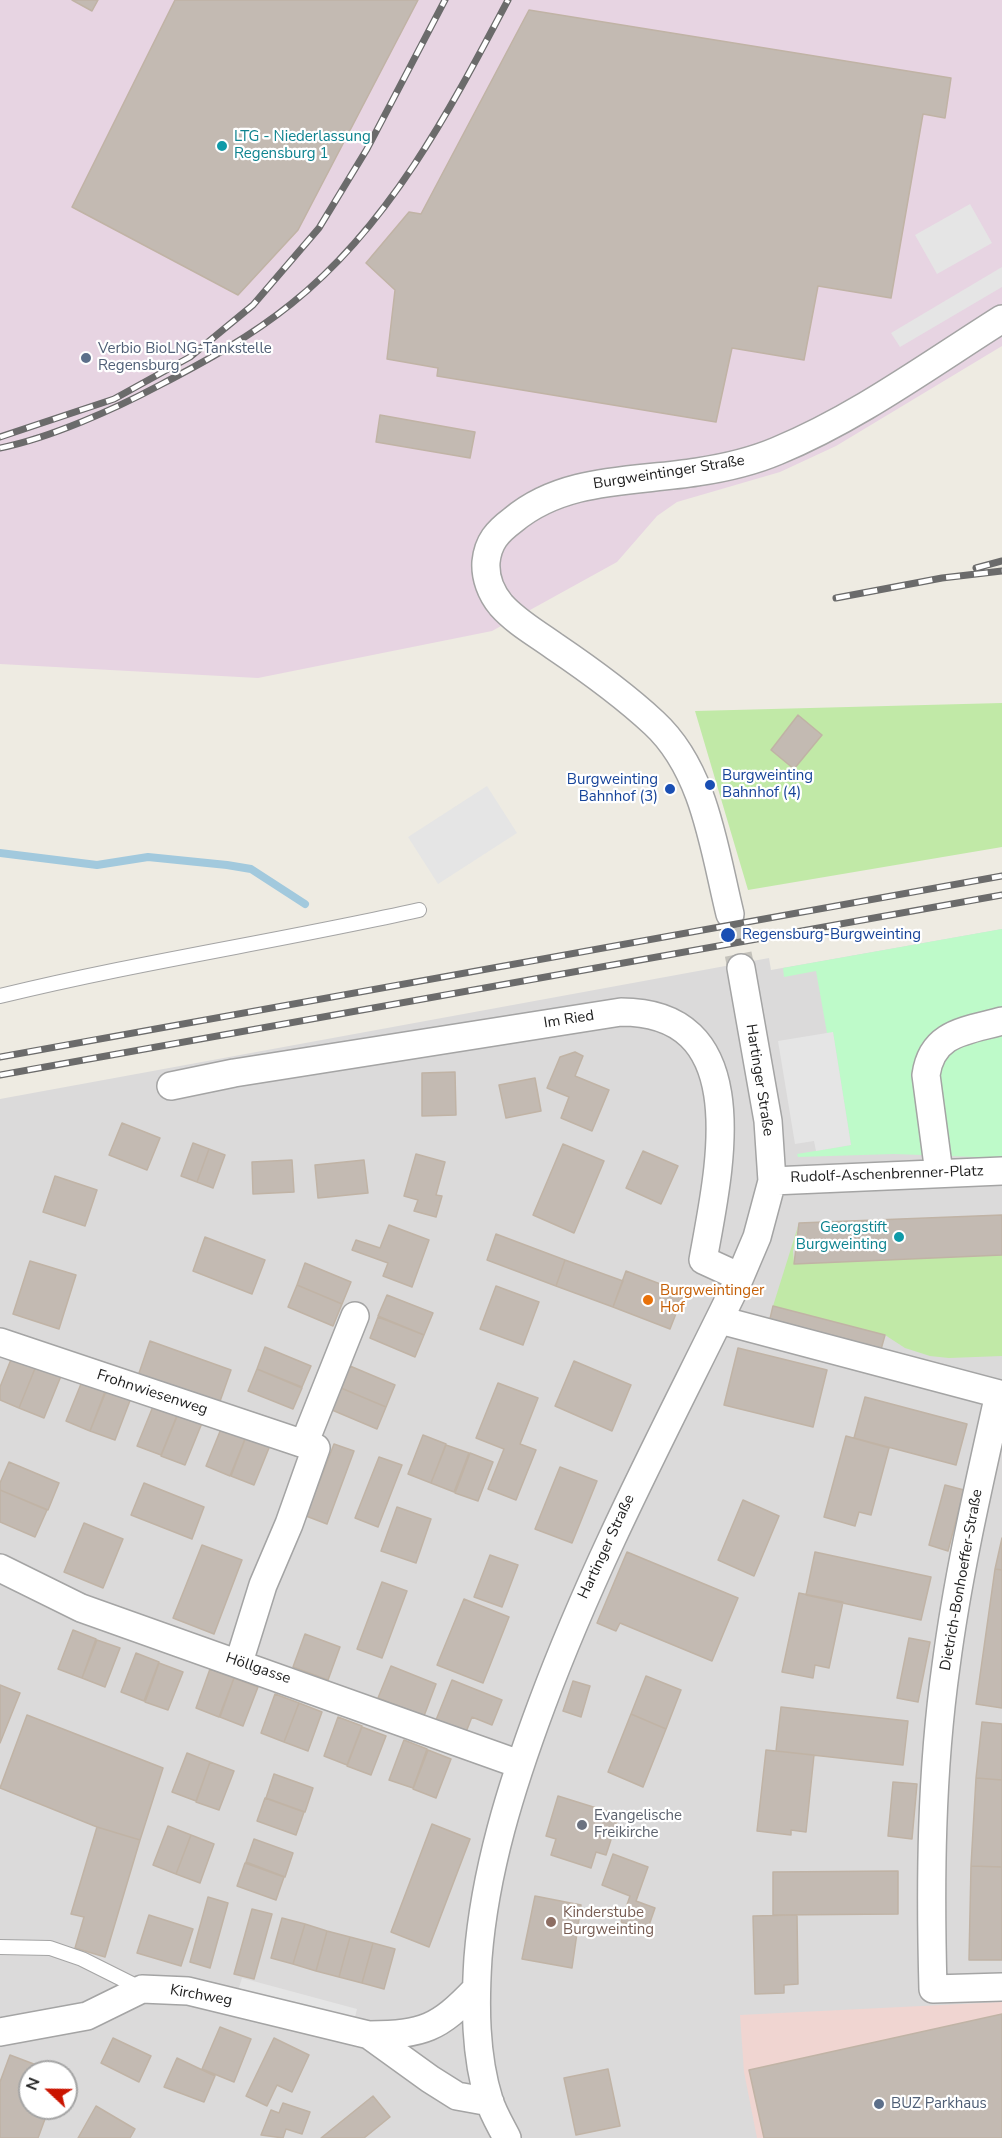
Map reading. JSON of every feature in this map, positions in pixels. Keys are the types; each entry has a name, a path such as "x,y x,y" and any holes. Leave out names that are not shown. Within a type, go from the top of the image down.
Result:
{"street":[{"name":"Burgweintinger Straße","path":"730,914 696,785 678,751 654,724 526,628 494,595 486,570 488,545 522,512 546,498 578,488 695,473 742,464 776,452 869,403 1002,320"},
{"name":"Hartinger Straße","path":"507,2138 490,2102 482,2066 476,1989 482,1913 494,1853 519,1764 581,1603 620,1516 740,1277 757,1238 772,1180 768,1121 741,968"},
{"name":"Im Ried","path":"171,1086 258,1069 621,1012 643,1012 661,1017 680,1026 696,1042 708,1061 715,1083 720,1106 722,1139 703,1260 740,1277"},
{"path":"939,1173 926,1075 928,1061 933,1049 943,1040 1002,1021"},
{"name":"Rudolf-Aschenbrenner-Platz","path":"772,1180 1002,1171"},
{"path":"239,1662 263,1585 289,1524 316,1448 304,1444 355,1316"},
{"name":"Dietrich-Bonhoeffer-Straße","path":"720,1320 999,1394 968,1535 946,1667 933,1829 931,1900 933,1989 1002,1987"},
{"name":"Frohnwiesenweg","path":"0,1342 304,1444"},
{"name":"Höllgasse","path":"0,1568 81,1608 239,1662 519,1764"},
{"name":"Kirchweg","path":"0,2032 87,2016 142,1989 188,1991 369,2035 411,2034 436,2025 476,1989"},
{"name":"Kirchweg","path":"369,2035 457,2096 490,2102"}],"lane":[{"path":"0,996 80,976 316,933 419,910"},
{"path":"0,1947 50,1948 82,1959 142,1989"}],"shaded area":[{"path":"0,0 1002,0 1002,346 836,446 780,472 677,502 657,516 617,562 492,631 258,678 0,664"},
{"path":"970,204 992,243 937,274 915,235"},
{"path":"1002,267 1002,287 900,347 891,333"},
{"path":"487,786 517,833 438,884 408,837"},
{"path":"1002,929 1002,2138 0,2138 0,1099 769,958 771,970"},
{"path":"833,1032 851,1145 816,1151 814,1141 795,1144 778,1041"},
{"path":"242,1978 357,2009 353,2025 237,1994"},
{"name":"BUZ Parkhaus","path":"1002,2002 1002,2138 757,2138 744,2072 740,2015"}],"green space":[{"path":"1002,703 1002,847 748,890 695,711"},
{"path":"1002,929 1002,1158 894,1154 798,1157 797,1154 851,1145 833,1033 827,1033 816,971 784,977 783,968"},
{"path":"799,1223 793,1251 794,1263 1002,1255 1002,1356 949,1358 930,1356 905,1348 885,1335 773,1306"}],"building":[{"path":"72,0 98,0 92,11"},
{"name":"LTG - Niederlassung Regensburg 1","path":"175,0 418,0 298,230 238,295 72,207"},
{"path":"529,10 951,78 945,118 923,114 891,298 818,286 804,360 732,348 716,422 437,376 438,368 387,359 395,290 366,263 409,212 421,214"},
{"path":"380,415 475,432 470,458 376,442"},
{"path":"798,715 822,735 794,769 771,750"},
{"path":"575,1052 583,1056 575,1076 609,1090 592,1131 561,1118 569,1097 547,1088 560,1057"},
{"path":"455,1072 456,1115 422,1116 422,1073"},
{"path":"535,1078 541,1111 506,1118 499,1085"},
{"path":"122,1123 160,1138 147,1170 109,1155"},
{"path":"193,1143 209,1149 197,1182 181,1176"},
{"path":"563,1144 604,1161 574,1233 533,1215"},
{"path":"209,1149 225,1155 213,1188 197,1182"},
{"path":"643,1151 678,1166 661,1204 626,1188"},
{"path":"416,1154 445,1162 436,1195 442,1196 436,1217 414,1211 418,1200 404,1196"},
{"path":"292,1160 294,1192 253,1194 252,1162"},
{"path":"364,1160 368,1193 318,1198 315,1165"},
{"path":"55,1176 97,1190 85,1226 43,1212"},
{"name":"Georgstift Burgweinting","path":"1002,1215 1002,1255 794,1264 799,1223"},
{"path":"389,1225 429,1240 412,1287 383,1276 388,1263 352,1250 356,1240 380,1248"},
{"path":"496,1234 565,1260 556,1286 487,1260"},
{"path":"205,1237 265,1260 252,1294 193,1271"},
{"path":"565,1260 623,1281 613,1307 556,1286"},
{"path":"30,1261 76,1275 59,1329 13,1314"},
{"path":"305,1263 351,1282 342,1304 297,1285"},
{"name":"Burgweintinger Hof","path":"626,1271 684,1293 670,1329 613,1307"},
{"path":"297,1285 342,1304 333,1326 288,1307"},
{"path":"496,1286 539,1302 523,1345 480,1329"},
{"path":"387,1295 433,1313 424,1335 378,1316"},
{"path":"773,1306 885,1335 880,1353 769,1323"},
{"path":"378,1317 424,1335 415,1357 370,1338"},
{"path":"150,1341 231,1370 218,1407 137,1379"},
{"path":"265,1347 311,1366 302,1387 257,1369"},
{"path":"738,1348 827,1370 813,1427 724,1405"},
{"path":"12,1357 36,1366 19,1408 0,1400 0,1387"},
{"path":"574,1361 631,1385 612,1431 555,1406"},
{"path":"36,1366 61,1376 44,1418 19,1408"},
{"path":"350,1366 395,1385 386,1407 341,1388"},
{"path":"257,1369 302,1388 293,1409 248,1391"},
{"path":"83,1379 106,1389 90,1431 66,1421"},
{"path":"498,1383 538,1398 520,1444 536,1450 516,1500 488,1489 504,1449 476,1438"},
{"path":"341,1388 386,1407 377,1429 332,1410"},
{"path":"107,1389 131,1398 115,1440 90,1431"},
{"path":"865,1397 967,1424 956,1465 854,1438"},
{"path":"154,1404 178,1413 161,1455 137,1446"},
{"path":"178,1414 202,1423 185,1465 161,1456"},
{"path":"223,1424 247,1434 230,1476 206,1466"},
{"path":"247,1434 271,1443 254,1485 231,1476"},
{"path":"423,1435 446,1444 431,1483 408,1474"},
{"path":"846,1436 889,1448 871,1515 859,1512 855,1526 824,1517"},
{"path":"334,1444 354,1451 327,1524 306,1516"},
{"path":"446,1445 469,1453 454,1492 431,1483"},
{"path":"470,1453 493,1462 478,1501 455,1493"},
{"path":"379,1457 402,1465 378,1527 355,1518"},
{"path":"9,1462 59,1483 48,1510 0,1490 0,1483"},
{"path":"560,1467 597,1481 572,1543 535,1529"},
{"path":"144,1483 204,1507 192,1539 131,1515"},
{"path":"945,1485 964,1490 948,1551 929,1545"},
{"path":"0,1490 47,1510 35,1537 0,1522"},
{"path":"743,1500 779,1516 754,1576 718,1560"},
{"path":"397,1507 431,1519 416,1563 381,1551"},
{"path":"84,1523 123,1539 103,1588 64,1572"},
{"path":"1002,1538 1002,1570 995,1569"},
{"path":"202,1545 242,1560 214,1634 173,1618"},
{"path":"627,1552 738,1598 712,1661 620,1623 616,1631 597,1623"},
{"path":"815,1552 931,1577 921,1620 806,1595"},
{"path":"490,1555 518,1565 502,1607 474,1597"},
{"path":"995,1569 1002,1570 1002,1708 976,1704"},
{"path":"382,1582 407,1591 382,1658 357,1649"},
{"path":"799,1593 843,1602 829,1668 815,1665 813,1678 782,1672"},
{"path":"464,1599 509,1617 483,1683 437,1665"},
{"path":"73,1630 96,1639 82,1678 58,1669"},
{"path":"305,1634 340,1647 328,1680 293,1667"},
{"path":"909,1638 930,1642 918,1702 897,1698"},
{"path":"97,1640 120,1648 105,1687 82,1678"},
{"path":"136,1653 159,1662 144,1701 121,1692"},
{"path":"159,1663 183,1672 168,1710 145,1702"},
{"path":"391,1666 436,1684 424,1716 378,1698"},
{"path":"210,1669 234,1678 219,1717 196,1708"},
{"path":"646,1676 681,1690 666,1729 631,1714"},
{"path":"234,1678 258,1687 243,1726 220,1717"},
{"path":"452,1680 502,1700 492,1725 472,1717 466,1732 436,1720"},
{"path":"573,1681 590,1686 581,1717 563,1711"},
{"path":"0,1685 20,1693 0,1743"},
{"path":"275,1694 299,1703 284,1742 261,1733"},
{"path":"299,1703 322,1712 308,1751 284,1742"},
{"path":"781,1707 908,1721 903,1765 776,1751"},
{"path":"631,1714 666,1729 643,1787 608,1772"},
{"path":"27,1715 163,1768 140,1840 97,1827 0,1788"},
{"path":"338,1717 362,1726 347,1765 324,1756"},
{"path":"982,1722 1002,1724 1002,1780 976,1778"},
{"path":"362,1727 386,1736 371,1775 347,1766"},
{"path":"404,1740 427,1749 413,1788 389,1780"},
{"path":"428,1750 451,1759 436,1798 413,1789"},
{"path":"766,1750 814,1755 806,1832 791,1830 791,1835 757,1831"},
{"path":"187,1753 210,1762 196,1801 172,1792"},
{"path":"210,1762 234,1771 219,1810 196,1802"},
{"path":"274,1774 313,1788 305,1812 266,1798"},
{"path":"976,1778 1002,1780 1002,1867 971,1866"},
{"path":"893,1782 917,1784 912,1839 888,1836"},
{"name":"Evangelische Freikirche","path":"558,1796 619,1815 606,1855 596,1852 591,1868 551,1855 556,1839 546,1836"},
{"path":"265,1798 304,1812 296,1835 257,1821"},
{"path":"432,1824 470,1839 429,1947 391,1932"},
{"path":"168,1826 191,1835 176,1874 153,1865"},
{"path":"97,1827 140,1840 105,1957 75,1948 84,1917 71,1914"},
{"path":"191,1835 214,1844 200,1883 176,1874"},
{"path":"254,1839 293,1853 285,1877 246,1862"},
{"path":"613,1854 648,1867 636,1901 655,1908 647,1931 621,1922 630,1896 602,1885"},
{"path":"245,1863 284,1877 276,1900 237,1886"},
{"path":"971,1866 1002,1867 1002,1960 969,1960"},
{"path":"898,1871 898,1914 773,1915 773,1872"},
{"path":"535,1896 581,1905 572,1968 522,1959"},
{"path":"208,1897 228,1903 210,1968 190,1962"},
{"path":"252,1909 272,1914 254,1979 234,1974"},
{"path":"149,1915 193,1929 181,1966 137,1953"},
{"path":"797,1915 798,1984 784,1985 784,1993 755,1994 753,1916"},
{"path":"282,1918 305,1924 293,1964 271,1958"},
{"path":"305,1924 327,1931 316,1971 293,1964"},
{"path":"327,1931 350,1937 339,1977 316,1971"},
{"path":"350,1937 373,1943 362,1983 339,1977"},
{"path":"373,1943 395,1949 384,1989 362,1983"},
{"name":"BUZ Parkhaus","path":"1002,2014 1002,2138 764,2138 749,2070"},
{"path":"220,2027 251,2039 234,2082 202,2069"},
{"path":"113,2038 151,2056 139,2082 101,2063"},
{"path":"274,2038 309,2055 292,2092 277,2085 267,2106 246,2096"},
{"path":"10,2055 23,2060 18,2060 18,2120 45,2120 38,2138 0,2138 0,2082"},
{"path":"177,2058 215,2076 204,2102 164,2087"},
{"path":"608,2069 620,2126 576,2135 564,2078"},
{"path":"373,2096 390,2117 364,2138 321,2138"},
{"path":"283,2103 310,2112 302,2134 286,2129 283,2138 261,2135 271,2110 279,2113"},
{"path":"96,2106 135,2129 130,2138 78,2138"}],"waterway":[{"path":"0,853 97,865 148,857 251,869 305,904"}],"tunnel":[{"path":"730,914 741,968"}],"railway":[{"path":"0,437 114,399 190,357 253,305 319,228 367,149 445,0"},
{"path":"0,448 61,430 142,394 227,348 291,304 359,239 388,202 440,124 508,0"},
{"path":"976,568 1002,561"},
{"path":"836,598 942,578 1002,571"},
{"path":"0,1057 1002,876"},
{"path":"0,1075 1002,895"}],"place":[{"name":"LTG - Niederlassung Regensburg 1","path":"222,146"},
{"name":"Verbio BioLNG-Tankstelle Regensburg","path":"86,358"},
{"name":"Burgweinting Bahnhof (4)","path":"710,785"},
{"name":"Burgweinting Bahnhof (3)","path":"670,789"},
{"name":"Regensburg-Burgweinting","path":"728,935"},
{"name":"Georgstift Burgweinting","path":"899,1237"},
{"name":"Burgweintinger Hof","path":"648,1300"},
{"name":"Evangelische Freikirche","path":"582,1825"},
{"name":"Kinderstube Burgweinting","path":"551,1922"},
{"name":"BUZ Parkhaus","path":"879,2104"}]}
